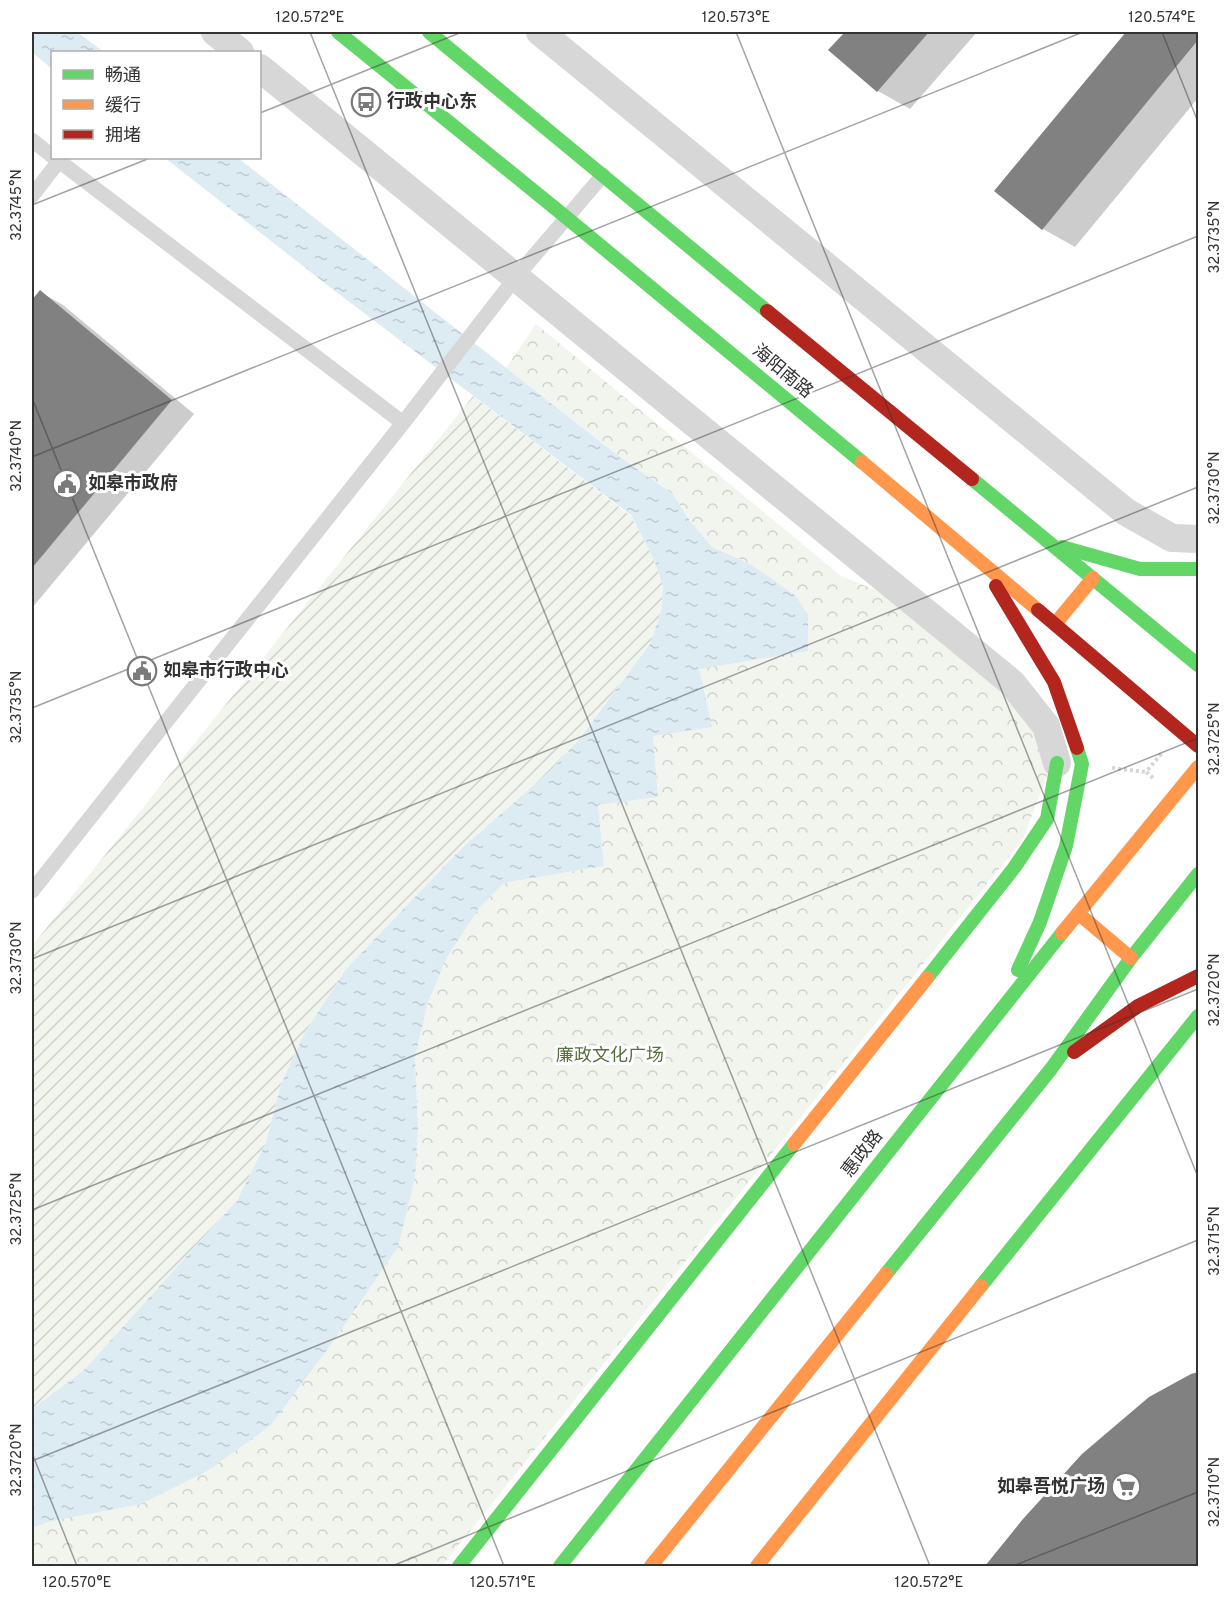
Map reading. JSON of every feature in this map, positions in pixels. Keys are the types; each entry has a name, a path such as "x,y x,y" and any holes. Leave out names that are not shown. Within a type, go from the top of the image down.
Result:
{"main road":[{"name":"海阳南路","path":"338,32 567,218 981,561 1198,747"},
{"path":"429,32 1198,665"},
{"path":"1050,543 1140,569 1198,569"},
{"path":"981,561 1054,682 1082,764 1066,846 1040,922 1001,1008"},
{"path":"1055,624 1093,578"},
{"path":"459,1566 1014,868 1047,819 1058,763"},
{"name":"惠政路","path":"560,1566 1001,1008 1198,767"},
{"path":"651,1566 1051,1069 1131,958 1198,874"},
{"path":"1079,914 1131,958"},
{"path":"1051,1069 1138,1006 1198,976"},
{"path":"757,1566 1198,1016"}],"street":[{"path":"215,32 239,51"},
{"path":"540,32 1126,512 1172,538 1198,539"},
{"path":"261,69 1012,683 1046,726 1058,763"}],"lane":[{"path":"32,140 51,155"},
{"path":"32,196 54,159"},
{"path":"56,159 403,423"},
{"path":"32,891 516,277 603,175"}],"green space":[{"name":"廉政文化广场","path":"536,324 841,576 883,593 1026,706 1049,770 1023,839 442,1566 32,1566 32,1528 52,1521 418,1124 415,1057 428,1002 447,956 479,907 504,883 604,866 598,805 658,797 653,736 699,669 750,564 712,547 690,521 673,494 616,454 506,368"},
{"path":"473,396 631,516 654,560 663,586 661,612 650,644 579,738 551,770 462,848 346,969 305,1032 281,1084 266,1142 238,1199 84,1370 32,1409 32,946"}],"water":[{"path":"32,32 77,32 103,51 51,51 51,68 32,52"},
{"path":"166,159 239,159 616,454 673,494 690,521 712,547 750,564 796,596 808,615 808,651 699,669 712,727 653,736 658,797 598,805 604,866 504,883 479,908 447,957 428,1002 415,1057 418,1124 415,1178 398,1247 332,1343 270,1426 207,1471 141,1504 52,1521 32,1528 32,1409 84,1370 238,1199 266,1142 281,1084 305,1032 346,969 462,848 551,770 579,739 650,644 661,612 663,586 654,560 631,515 331,288"}],"building":[{"path":"845,32 929,32 877,92 828,50"},
{"path":"1126,32 1198,32 1198,40 1042,230 994,191"},
{"name":"如皋市政府","path":"40,290 172,400 32,568 32,300"},
{"name":"如皋吾悦广场","path":"1198,1372 1198,1566 985,1566 1023,1519 1082,1454 1149,1397"}],"traffic: fast":[{"path":"338,32 862,462"},
{"path":"429,32 767,311"},
{"path":"972,479 1198,665"},
{"path":"1062,547 1140,569 1198,569"},
{"path":"1018,970 1040,922 1066,846 1082,764 1077,748"},
{"path":"927,978 1014,868 1047,819 1057,763"},
{"path":"886,1274 1051,1069 1131,958 1198,874"},
{"path":"560,1566 1062,933"},
{"path":"981,1286 1198,1016"},
{"path":"459,1566 794,1144"}],"traffic: slow":[{"path":"862,462 1038,610"},
{"path":"1055,624 1093,578"},
{"path":"1062,933 1198,767"},
{"path":"1079,914 1131,958"},
{"path":"794,1144 927,978"},
{"path":"651,1566 886,1274"},
{"path":"757,1566 981,1286"}],"traffic: jam":[{"path":"767,311 972,479"},
{"path":"996,586 1054,682 1077,748"},
{"path":"1038,610 1198,746"},
{"path":"1074,1052 1138,1006 1198,976"}],"place":[{"name":"行政中心东","path":"366,102"},
{"name":"如皋市政府","path":"67,484"},
{"name":"如皋市行政中心","path":"142,671"},
{"name":"如皋吾悦广场","path":"1126,1487"}]}
